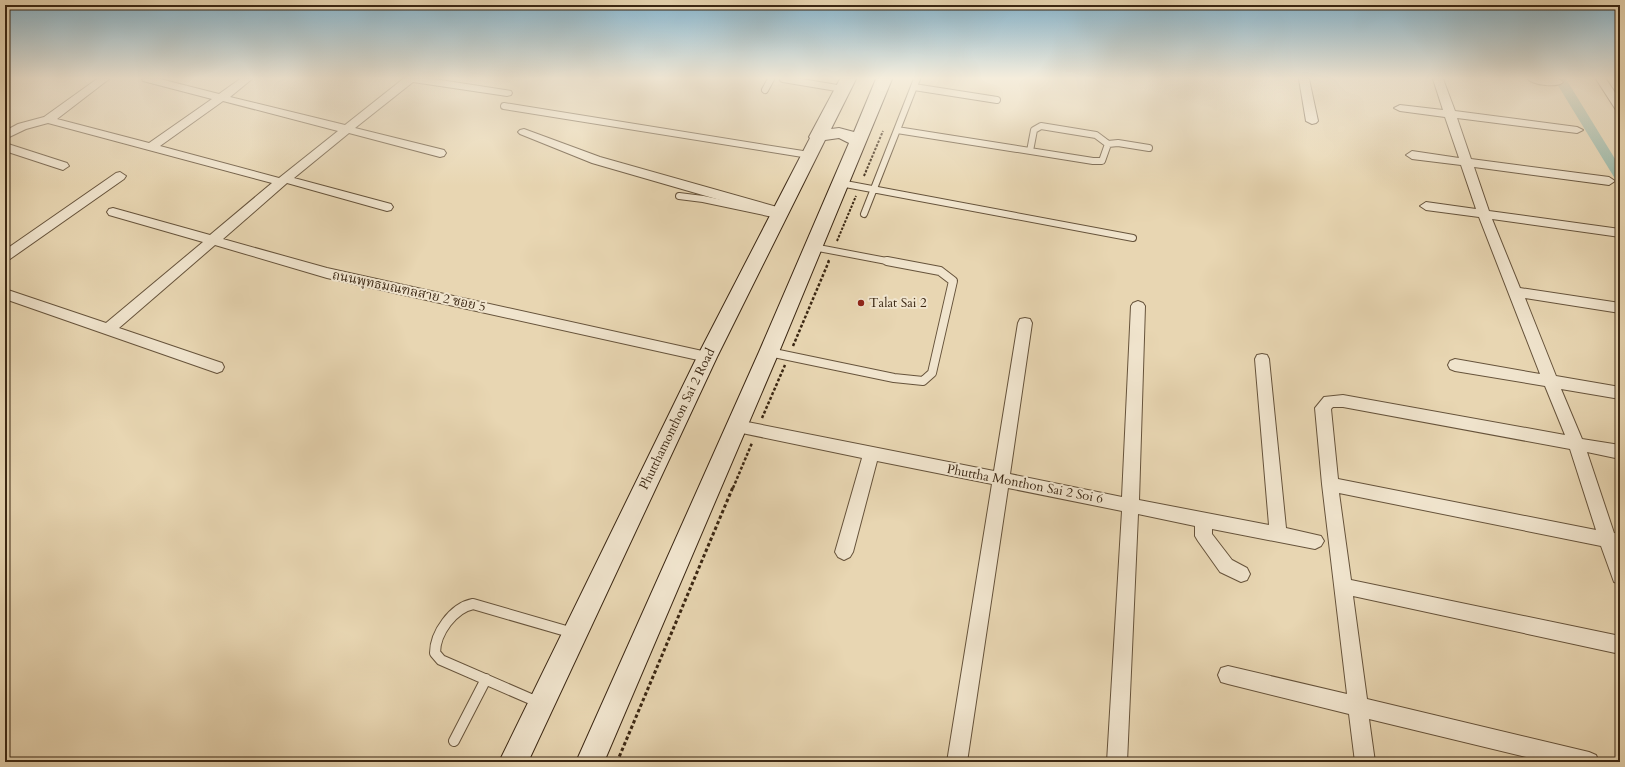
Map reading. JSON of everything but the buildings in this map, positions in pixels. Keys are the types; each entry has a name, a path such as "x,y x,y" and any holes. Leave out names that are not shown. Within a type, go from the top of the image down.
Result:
{"main road":[{"name":"Phutthamonthon Sai 2 Road","path":"513,762 707,357 813,146 830,115"},
{"path":"837,115 839,119 850,123 856,123 868,118"},
{"path":"590,762 769,352 869,115"},
{"path":"813,146 838,133 853,137 858,142"}],"street":[{"path":"5,136 22,126 48,120 55,115"},
{"path":"150,148 197,115"},
{"path":"287,115 440,153"},
{"path":"109,328 283,180 366,115"},
{"path":"1311,115 1312,121"},
{"path":"1450,115 1484,214 1613,540 1620,576"},
{"path":"1456,115 1577,130"},
{"path":"48,120 150,148 387,207"},
{"path":"524,132 596,160 779,214"},
{"path":"5,146 63,166"},
{"path":"1412,155 1609,180"},
{"path":"5,256 120,176"},
{"path":"1426,206 1620,233"},
{"name":"ถนนพุทธมณฑลสาย 2 ซอย 5","path":"114,212 327,273 707,357"},
{"path":"1514,292 1620,308"},
{"path":"5,294 109,328 217,367"},
{"path":"1117,762 1138,306"},
{"path":"957,762 1025,324"},
{"path":"1262,359 1278,535"},
{"path":"1455,365 1620,393"},
{"path":"1365,762 1342,586 1323,408 1329,401 1343,401 1620,452"},
{"name":"Phuttha Monthon Sai 2 Soi 6","path":"737,426 871,455 1130,505 1203,521 1314,541"},
{"path":"844,552 871,455"},
{"path":"1330,484 1613,540"},
{"path":"1203,521 1204,536 1213,549 1226,566 1241,574"},
{"path":"1342,586 1620,645"},
{"path":"1228,675 1589,762"}],"lane":[{"path":"572,115 813,146"},
{"path":"864,214 903,115"},
{"path":"1030,151 1034,130 1041,126 1096,135 1108,144 1118,143 1149,148"},
{"path":"897,130 1093,161 1102,161 1108,144"},
{"path":"840,184 1133,238"},
{"path":"679,196 779,214"},
{"path":"769,352 894,378 923,381 932,373 953,281 940,272 813,247"},
{"path":"541,703 441,660 435,653 434,647 453,612 464,604 473,604 574,633"},
{"path":"454,741 486,679"}],"waterway":[{"path":"1582,115 1620,177"}],"place":[{"name":"Talat Sai 2","path":"861,303"}]}
